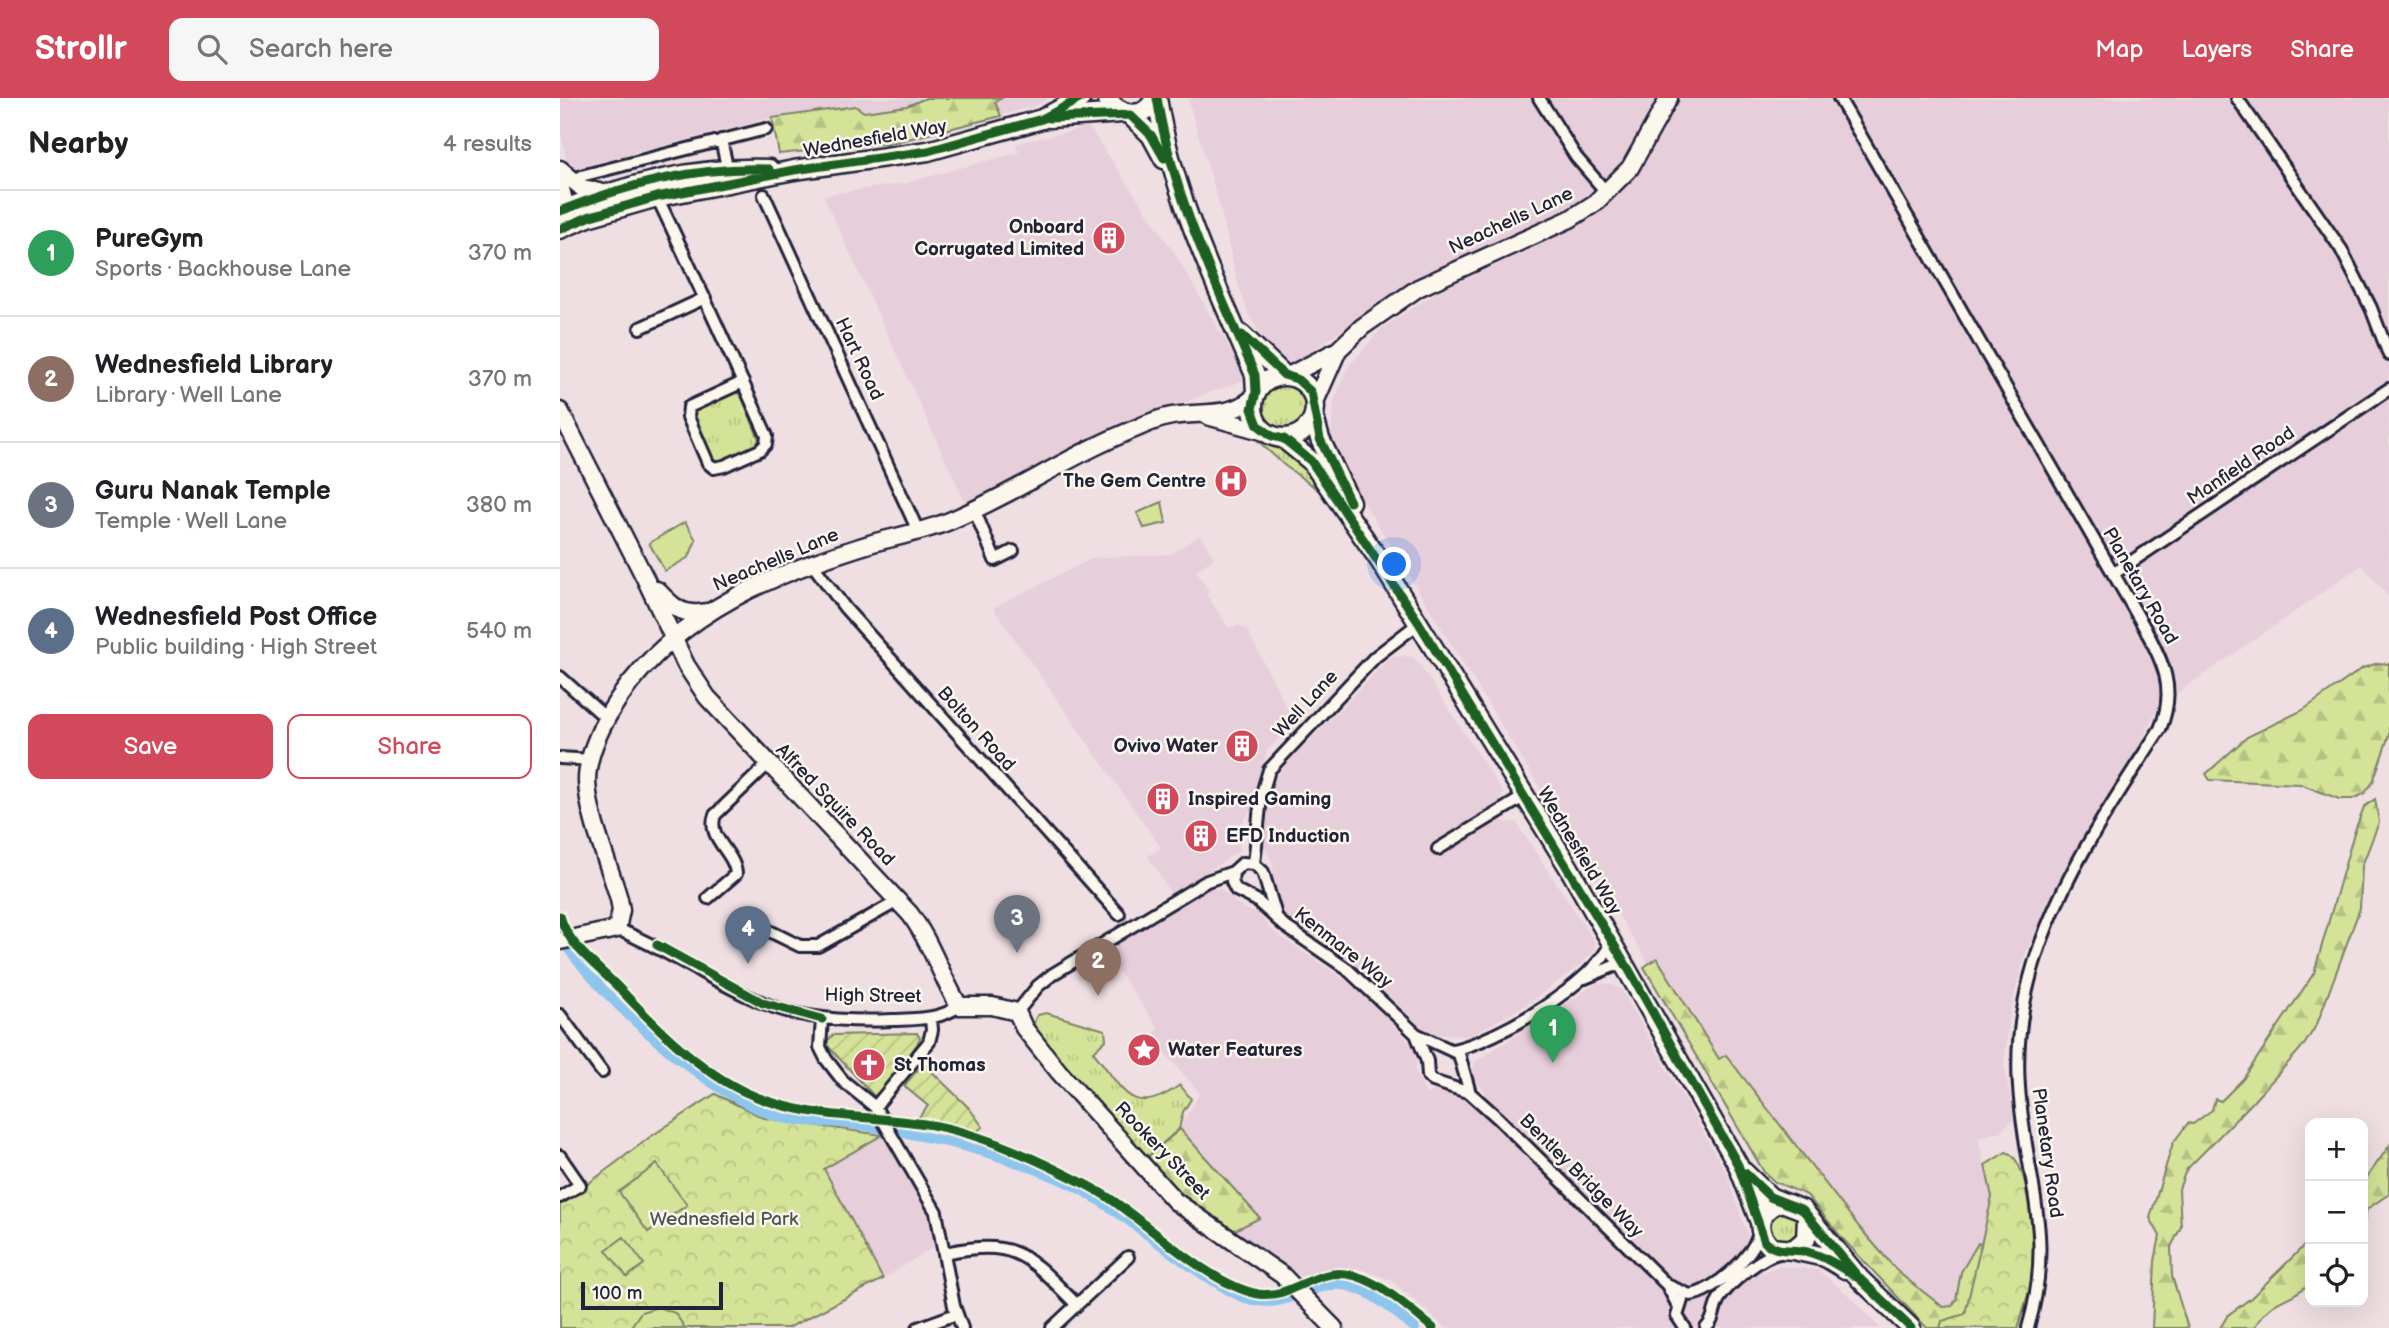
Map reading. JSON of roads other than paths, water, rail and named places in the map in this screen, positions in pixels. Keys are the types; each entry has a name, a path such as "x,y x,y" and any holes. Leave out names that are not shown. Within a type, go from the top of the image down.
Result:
{"main road":[{"name":"Wednesfield Way","path":"1042,119 1081,98"},
{"path":"1107,98 1151,135 1177,184"},
{"path":"1126,114 1141,113 1152,105 1156,98"},
{"path":"1156,98 1177,184 1206,266 1255,375 1254,417 1265,432 1284,439 1303,432 1314,409 1306,384 1286,376 1234,328"},
{"name":"Wednesfield Way","path":"562,219 607,194 661,179 794,170 928,151 1042,119 1126,114"},
{"name":"Wednesfield Way","path":"562,219 591,215 729,175"},
{"path":"1255,395 1263,383 1286,376"},
{"name":"Wednesfield Way","path":"1314,409 1329,459 1380,561"},
{"name":"Wednesfield Way","path":"1284,439 1311,461 1380,561 1525,796 1612,940 1738,1165 1760,1226"},
{"name":"Wednesfield Way","path":"1738,1165 1764,1192 1782,1202"},
{"path":"1860,1279 1825,1257 1772,1248 1760,1226 1766,1210 1782,1202 1797,1205 1860,1279 1912,1328"},
{"path":"1791,1250 1806,1239 1809,1229 1807,1217"}],"street":[{"path":"1539,98 1576,157 1608,193"},
{"name":"Neachells Lane","path":"1286,376 1338,349 1362,327 1418,289 1570,219 1608,193 1638,155 1669,98"},
{"name":"Planetary Road","path":"1839,98 2164,662 2169,693 2160,729 2064,886 2039,945 2027,984 2020,1031 2019,1087 2041,1242 2041,1269 2028,1328"},
{"path":"2237,98 2341,249 2371,308 2389,355"},
{"path":"581,176 766,129"},
{"path":"721,140 729,175"},
{"path":"560,169 582,188 607,194"},
{"path":"560,185 562,219"},
{"name":"Hart Road","path":"779,196 765,199 918,531"},
{"path":"657,197 705,298 743,382 767,436 766,444 724,466 714,468 708,464 688,417 689,407 743,382"},
{"path":"640,328 705,298"},
{"name":"Neachells Lane","path":"1314,409 1338,349"},
{"name":"Manfield Road","path":"2113,574 2389,389"},
{"name":"Neachells Lane","path":"618,929 621,910 619,899 587,779 606,718 626,688 673,637 707,612 813,565 918,531 974,509 1117,436 1172,416 1234,410 1255,395"},
{"name":"Alfred Squire Road","path":"560,411 645,578 685,665 708,697 768,764 898,901 925,936 940,975 959,1006"},
{"name":"Neachells Lane","path":"1199,414 1265,432"},
{"path":"974,509 990,563 1013,551"},
{"name":"Bolton Road","path":"813,565 845,608 1119,914"},
{"path":"645,578 675,609 687,614 707,612"},
{"name":"Well Lane","path":"1249,864 1263,787 1273,764 1375,657 1419,623"},
{"path":"560,677 606,718"},
{"path":"560,758 592,760"},
{"path":"708,898 736,874 735,866 713,830 715,815 768,764"},
{"path":"1437,849 1525,796"},
{"path":"1017,1013 1038,986 1053,974 1207,881 1232,877 1249,864 1263,872 1264,883 1277,919"},
{"path":"1232,877 1236,890 1245,895 1258,892 1264,883"},
{"name":"Kenmare Way","path":"1245,895 1347,969 1416,1034"},
{"path":"772,918 758,926 800,946 818,946 898,901"},
{"path":"560,941 618,929"},
{"name":"High Street","path":"618,929 657,945 763,1003 822,1019 931,1018 950,1013 959,1006 998,1007 1017,1013"},
{"path":"1580,980 1605,953 1612,940"},
{"path":"1470,1093 1433,1081 1426,1070 1427,1061 1433,1052 1475,1045 1513,1026 1580,980 1614,966 1628,968"},
{"name":"Rookery Street","path":"1017,1013 1024,1028 1052,1062 1175,1201 1289,1282 1334,1328"},
{"path":"875,1107 929,1042 931,1018"},
{"path":"822,1019 820,1047 826,1059 843,1081 875,1107 936,1212 956,1314 962,1328"},
{"path":"562,1020 600,1064"},
{"path":"1416,1034 1449,1049 1463,1069 1470,1093"},
{"path":"1416,1034 1427,1061"},
{"path":"1449,1085 1463,1069 1475,1045"},
{"name":"Bentley Bridge Way","path":"1470,1093 1667,1285"},
{"path":"560,1156 580,1185 560,1197"},
{"path":"1678,1306 1694,1295 1713,1288 1758,1242 1760,1226"},
{"path":"945,1253 981,1247 1013,1251 1034,1262 1077,1305"},
{"path":"1706,1328 1712,1322 1719,1298 1761,1259 1791,1250"},
{"path":"1052,1328 1128,1256"},
{"path":"1667,1285 1709,1300 1714,1310"},
{"path":"1667,1285 1678,1306 1677,1316 1685,1328"},
{"path":"918,1328 956,1314"}],"waterway":[{"path":"560,937 578,961 629,1016 692,1069 755,1108 791,1120 851,1124 906,1133 986,1152 1039,1170 1084,1191 1191,1266 1240,1296 1262,1302 1283,1300 1322,1287 1345,1285 1377,1299 1415,1328"}],"place":[{"name":"Onboard Corrugated Limited","path":"1109,238"},
{"name":"The Gem Centre","path":"1231,481"},
{"name":"Ovivo Water","path":"1242,746"},
{"name":"Inspired Gaming","path":"1163,799"},
{"name":"EFD Induction","path":"1201,836"},
{"name":"Guru Nanak Temple","path":"1017,953"},
{"name":"Wednesfield Post Office","path":"748,964"},
{"name":"Wednesfield Library","path":"1098,996"},
{"name":"Water Features","path":"1144,1050"},
{"name":"PureGym","path":"1553,1063"},
{"name":"St Thomas","path":"869,1065"}],"park label":[{"name":"Wednesfield Park","path":"724,1219"}]}
